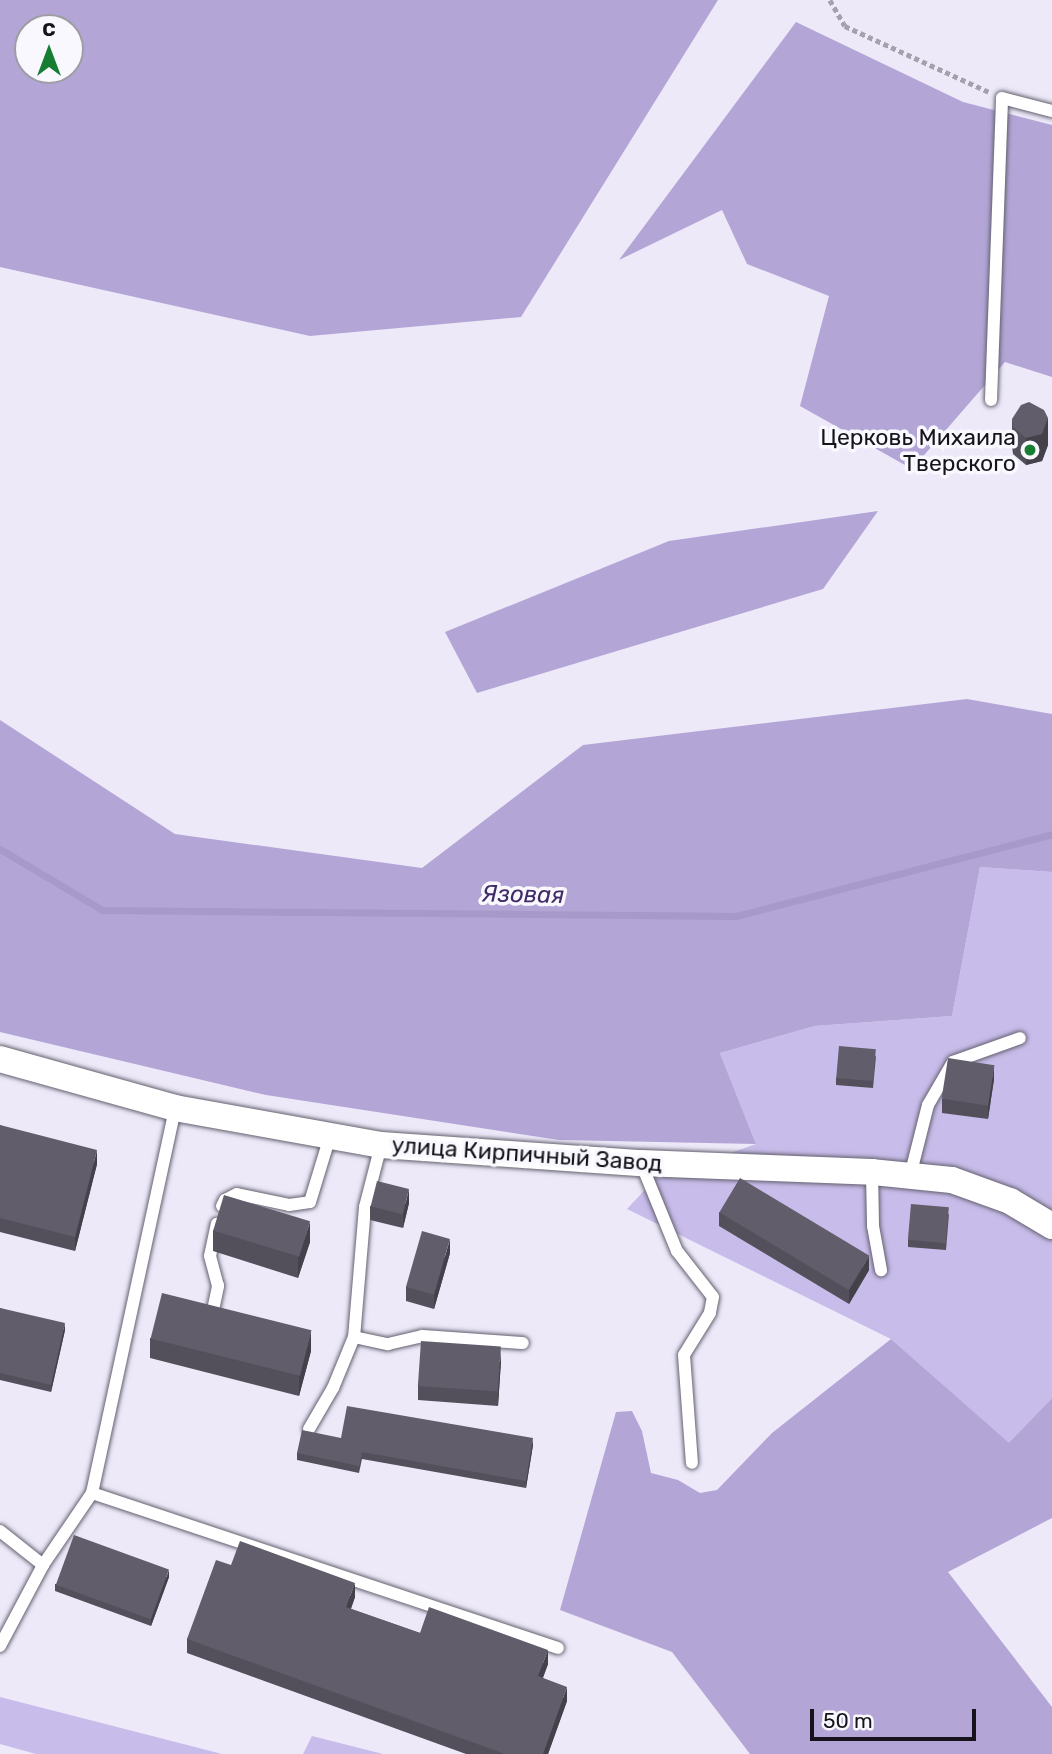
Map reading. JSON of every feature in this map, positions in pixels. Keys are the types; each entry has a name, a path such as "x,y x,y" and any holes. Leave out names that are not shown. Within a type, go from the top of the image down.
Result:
{"street":[{"name":"улица Кирпичный Завод","path":"0,1059 175,1108 381,1145 640,1163 872,1171 952,1180 1010,1201 1052,1226"}],"lane":[{"path":"991,400 1002,98 1052,111"},
{"path":"910,1176 928,1105 953,1062 1020,1038"},
{"path":"0,1647 43,1565 92,1493 175,1108"},
{"path":"213,1310 218,1286 210,1256 211,1244 225,1200 237,1194 289,1205 310,1202 330,1136"},
{"path":"309,1429 333,1388 354,1337 365,1207 381,1145"},
{"path":"640,1163 677,1251 713,1297 710,1313 684,1355 692,1463"},
{"path":"872,1171 873,1226 881,1270"},
{"path":"354,1337 388,1344 422,1336 523,1343"},
{"path":"92,1493 558,1647"},
{"path":"0,1531 43,1565"}],"path":[{"path":"830,0 845,26 1002,98"}],"shaded area":[{"path":"0,0 718,0 521,317 310,336 0,267"},
{"path":"796,22 963,102 1052,125 1052,377 1005,362 912,469 800,406 829,296 747,264 722,210 619,260"},
{"path":"878,511 823,589 477,693 445,632 669,541"},
{"path":"967,699 1052,714 1052,872 980,867 952,1016 815,1026 720,1053 756,1144 559,1140 266,1095 0,1032 0,720 175,834 422,868 583,745"},
{"path":"980,867 1052,872 1052,1398 1009,1444 891,1339 627,1209 654,1180 756,1144 720,1053 815,1026 952,1016"},
{"path":"891,1339 1009,1443 1052,1398 1052,1518 948,1572 1052,1707 1052,1754 750,1754 672,1652 560,1610 616,1412 632,1411 642,1431 651,1473 678,1480 700,1493 717,1490 772,1433"},
{"path":"0,1697 222,1754 36,1754 0,1744"},
{"path":"312,1736 383,1754 303,1754"}],"building":[{"path":"1029,402 1044,410 1048,418 1042,434 1026,438 1013,427 1012,419 1021,405"},
{"path":"839,1046 876,1049 873,1081 836,1078"},
{"path":"948,1058 994,1065 988,1106 942,1098"},
{"path":"0,1125 97,1150 75,1237 0,1218"},
{"path":"740,1178 869,1256 849,1290 719,1212"},
{"path":"377,1181 409,1189 403,1214 371,1206"},
{"path":"224,1195 310,1221 299,1257 213,1230"},
{"path":"911,1204 949,1207 946,1243 908,1240"},
{"path":"422,1231 450,1239 434,1295 406,1287"},
{"path":"162,1293 311,1330 300,1376 151,1339"},
{"path":"0,1308 65,1323 51,1385 0,1373"},
{"path":"421,1341 501,1347 498,1391 418,1386"},
{"path":"347,1406 533,1438 526,1481 362,1452 359,1466 297,1453 302,1430 341,1438"},
{"path":"74,1535 169,1570 151,1619 56,1585"},
{"path":"240,1541 355,1583 346,1607 420,1633 429,1607 548,1650 538,1676 567,1687 543,1754 505,1754 187,1639 216,1560 231,1565"}],"waterway":[{"name":"Язовая","path":"0,849 102,910 736,916 1052,834"}],"place":[{"name":"Церковь Михаила Тверского","path":"1030,450"}]}
